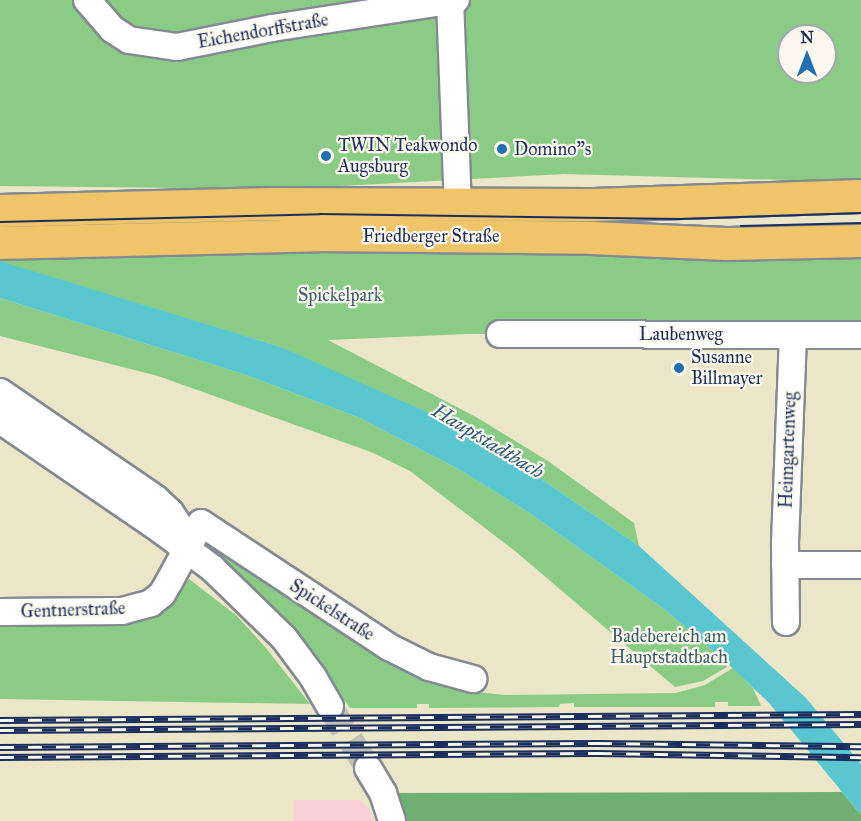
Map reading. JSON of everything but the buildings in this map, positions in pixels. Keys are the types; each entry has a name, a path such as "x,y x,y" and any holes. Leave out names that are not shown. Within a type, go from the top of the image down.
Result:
{"main road":[{"name":"Friedberger Straße","path":"0,211 271,204 593,205 861,196"},
{"name":"Friedberger Straße","path":"1,243 319,235 579,238 727,244 861,241"}],"street":[{"name":"Eichendorffstraße","path":"87,0 112,30 129,40 177,47 262,30 456,0"},
{"path":"450,0 458,205"},
{"name":"Laubenweg","path":"500,334 861,335"},
{"name":"Heimgartenweg","path":"786,622 785,565 793,335"},
{"name":"Spickelstraße","path":"0,392 156,499 170,512 180,527 187,548"},
{"name":"Spickelstraße","path":"0,420 187,548 244,597 284,638 313,677 330,707"},
{"name":"Spickelstraße","path":"170,512 201,523 389,647 429,667 473,679"},
{"path":"187,548 201,523"},
{"name":"Gentnerstraße","path":"0,612 122,611 139,608 162,594 187,548"},
{"path":"785,565 861,565"},
{"path":"368,768 383,793 392,821"}],"shaded area":[{"path":"294,800 361,800 369,808 373,821 294,821"}],"green space":[{"path":"0,0 861,0 861,182 564,174 283,189 0,186"},
{"name":"Spickelpark","path":"3,249 861,251 861,335 467,334 328,340 476,417 548,461 634,523 639,546 518,463 281,347 1,262"},
{"name":"Badebereich am Hauptstadtbach","path":"0,298 246,375 360,418 460,470 531,514 664,609 723,659 727,667 703,681 675,687 515,551 410,471 371,452 158,376 0,336"},
{"path":"209,543 221,545 415,676 477,692 505,695 676,693 705,685 733,668 753,688 761,706 728,706 728,702 715,702 715,707 574,707 574,703 560,704 559,707 429,708 429,704 417,704 417,708 350,708 301,640 272,608 210,553"},
{"path":"189,579 237,616 266,648 310,704 0,699 0,627 118,626 167,610"},
{"path":"842,792 861,815 861,821 392,821 383,793"}],"water":[{"path":"0,261 281,347 433,415 518,463 639,546 806,698 861,764 861,815 769,703 723,659 664,609 531,514 460,470 360,418 246,375 0,298"}],"tunnel":[{"path":"330,707 368,768"}],"tram line":[{"path":"0,222 320,214 680,219 861,213"},
{"path":"741,226 861,223"}],"railway":[{"path":"0,720 861,714"},
{"path":"0,730 861,724"},
{"path":"0,747 598,743 861,746"},
{"path":"0,757 598,753 861,757"}],"place":[{"name":"Domino\"s","path":"502,149"},
{"name":"TWIN Teakwondo Augsburg","path":"326,156"},
{"name":"Susanne Billmayer","path":"679,368"}],"water label":[{"name":"Hauptstadtbach","path":"488,441"}]}
